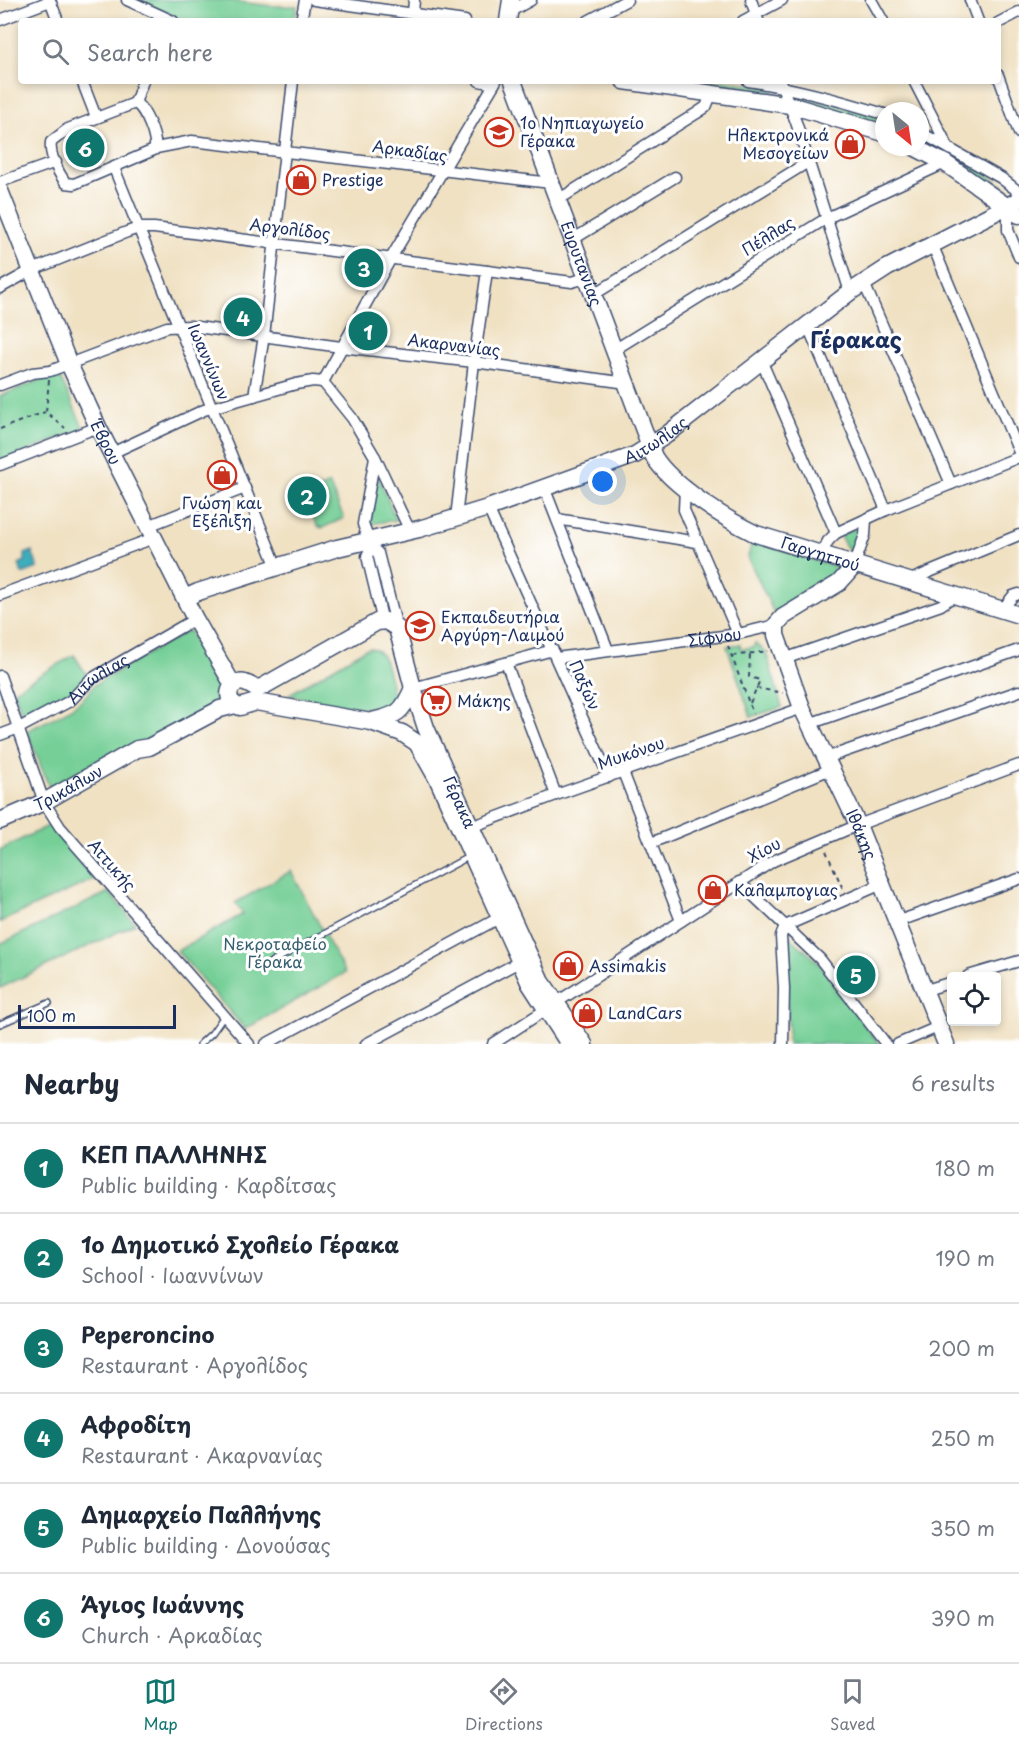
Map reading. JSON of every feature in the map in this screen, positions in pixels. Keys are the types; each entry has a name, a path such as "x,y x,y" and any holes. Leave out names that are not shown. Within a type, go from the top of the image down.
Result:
{"street":[{"path":"127,0 164,18"},
{"path":"302,18 305,0"},
{"path":"314,0 446,18"},
{"path":"413,13 414,0"},
{"path":"509,11 531,0"},
{"path":"594,18 627,0"},
{"path":"752,0 758,18 782,0"},
{"path":"871,0 881,18"},
{"path":"970,0 977,18"},
{"path":"0,20 50,1 57,18"},
{"path":"1001,21 1019,12"},
{"path":"1001,83 1019,133"},
{"path":"83,84 96,117"},
{"path":"135,103 142,84"},
{"path":"254,396 264,336 293,84"},
{"path":"323,382 441,171 494,84"},
{"name":"Ευρυτανίας","path":"512,84 650,446"},
{"path":"646,84 790,105 875,130"},
{"path":"781,84 827,218 857,287 951,484"},
{"path":"781,84 875,111"},
{"path":"915,84 947,155"},
{"path":"558,200 706,107 712,93"},
{"path":"0,182 56,162 50,145 56,137 96,117 135,103"},
{"path":"135,103 143,109 156,141 156,148"},
{"path":"929,140 1015,207 1008,230 1019,257"},
{"name":"Αρκαδίας","path":"56,162 63,179 70,184 151,153 156,148 192,141 551,183"},
{"path":"929,151 947,155 1001,178 1019,192"},
{"name":"Πέλλας","path":"614,350 827,218 947,155"},
{"path":"593,295 808,162"},
{"name":"Ιωαννίνων","path":"114,168 277,567"},
{"path":"572,240 675,177"},
{"name":"Έβρου","path":"0,191 69,364 98,428 232,693"},
{"name":"Αιτωλίας","path":"185,598 277,567 370,544 488,508 627,458 650,446 857,287 932,244 1015,207"},
{"name":"Αργολίδος","path":"0,288 32,270 139,228 275,242 572,282 586,278"},
{"path":"932,244 1019,452"},
{"path":"456,518 487,271"},
{"path":"807,324 886,510"},
{"name":"Ακαρνανίας","path":"0,385 32,373 50,371 167,327 178,326 627,383"},
{"path":"761,360 836,533"},
{"path":"112,453 213,407 313,381 323,382 352,418 375,457 410,531"},
{"path":"0,465 98,428"},
{"name":"Γαργηττού","path":"650,446 659,466 685,488 729,520 756,534 1019,615"},
{"path":"375,457 363,524 370,544 367,556 380,609 380,618 377,622"},
{"path":"826,556 824,549 836,533 886,510 1019,457"},
{"path":"544,487 608,650"},
{"path":"0,595 151,532 245,488"},
{"path":"685,488 684,510 738,634"},
{"name":"Παξών","path":"488,508 609,777"},
{"path":"557,519 697,542"},
{"path":"854,566 865,535 866,519"},
{"path":"907,581 1019,535"},
{"name":"Γέρακα","path":"370,544 378,553 413,688 426,728 471,827 477,853 499,918 530,984 584,1044"},
{"name":"Σίφνου","path":"413,688 506,663 555,654 725,636 776,625 783,617 839,583 854,566"},
{"path":"1002,610 1013,596 1019,594"},
{"path":"782,654 941,604 954,596"},
{"name":"Αιτωλίας","path":"0,735 19,728 70,701 90,679 195,619"},
{"path":"232,693 245,706 269,683 377,622 386,621 397,628"},
{"name":"Ιθάκης","path":"776,625 776,635 802,709 858,825 946,1044"},
{"name":"Μυκόνου","path":"471,827 802,709 1019,650"},
{"path":"506,663 556,795"},
{"name":"Αττικής","path":"0,676 44,802 60,827 249,1044"},
{"name":"Γέρακα","path":"232,693 238,682 245,682 255,695 371,722 402,733 417,743 477,853 535,969 569,1044"},
{"path":"371,722 395,716 407,702 413,688"},
{"path":"651,843 828,764 1019,691"},
{"name":"Τρικάλων","path":"0,821 44,802 137,749 145,740 232,693"},
{"name":"Χίου","path":"493,1044 773,861 858,825 1019,765"},
{"path":"623,772 681,921"},
{"path":"896,922 1019,879"},
{"path":"739,882 820,959 886,1044"},
{"path":"783,1044 784,988 781,936 785,926 882,884"},
{"path":"266,1044 499,918"},
{"path":"982,972 1019,961"},
{"path":"366,1044 519,962"},
{"path":"923,991 947,983"},
{"path":"898,1044 938,1027"}],"lane":[{"path":"264,966 477,853"},
{"path":"0,1024 49,1003"},
{"path":"200,1044 212,1033 224,1016"}],"path":[{"path":"46,412 50,371"},
{"path":"0,429 46,412"},
{"path":"46,412 75,436"},
{"path":"725,636 757,725"},
{"path":"749,705 760,680 749,677 750,654"},
{"path":"732,656 782,654"},
{"path":"756,688 802,709"},
{"path":"821,840 847,898"}],"green space":[{"path":"136,0 223,0 272,6 297,6 295,18 177,18"},
{"path":"703,84 749,84 770,87 776,94"},
{"path":"796,95 875,116 875,123 800,102"},
{"path":"929,142 976,167 1012,192 1003,194 929,148"},
{"path":"58,373 84,429 0,462 0,396"},
{"path":"378,475 396,520 369,524"},
{"path":"329,484 344,518 322,528 317,526 304,496"},
{"path":"859,527 862,529 852,556 841,538 844,533"},
{"path":"752,540 839,568 774,613 748,558"},
{"path":"189,630 227,703 200,726 50,789 27,731 73,706 94,685"},
{"path":"755,643 766,652 782,707 751,717 727,646 740,644 741,649 754,647"},
{"path":"371,648 381,654 386,664 392,694 389,705 383,708 357,707 288,695 365,649"},
{"path":"74,655 88,677 69,696 23,718 14,690"},
{"path":"50,825 97,878 0,922 0,850"},
{"name":"Νεκροταφείο Γέρακα","path":"291,871 345,973 245,1029 177,951 243,914 235,903"},
{"path":"109,892 135,924 0,988 0,944"},
{"path":"789,936 817,961 879,1044 788,1044 786,937"}],"water":[{"path":"32,551 38,568 22,574 19,564 25,561 25,554"}],"place":[{"name":"1ο Νηπιαγωγείο Γέρακα","path":"499,132"},
{"name":"Ηλεκτρονικά Μεσογείων","path":"850,144"},
{"name":"Άγιος Ιωάννης","path":"85,148"},
{"name":"Prestige","path":"301,180"},
{"name":"Peperoncino","path":"364,268"},
{"name":"Αφροδίτη","path":"243,317"},
{"name":"ΚΕΠ ΠΑΛΛΗΝΗΣ","path":"368,331"},
{"name":"Γνώση και Εξέλιξη","path":"222,475"},
{"name":"1ο Δημοτικό Σχολείο Γέρακα","path":"307,496"},
{"name":"Εκπαιδευτήρια Αργύρη-Λαιμού","path":"420,626"},
{"name":"Μάκης","path":"436,701"},
{"name":"Καλαμπογιας","path":"713,890"},
{"name":"Assimakis","path":"568,966"},
{"name":"Δημαρχείο Παλλήνης","path":"856,975"},
{"name":"LandCars","path":"587,1013"}],"district":[{"name":"Γέρακας","path":"856,340"}]}
